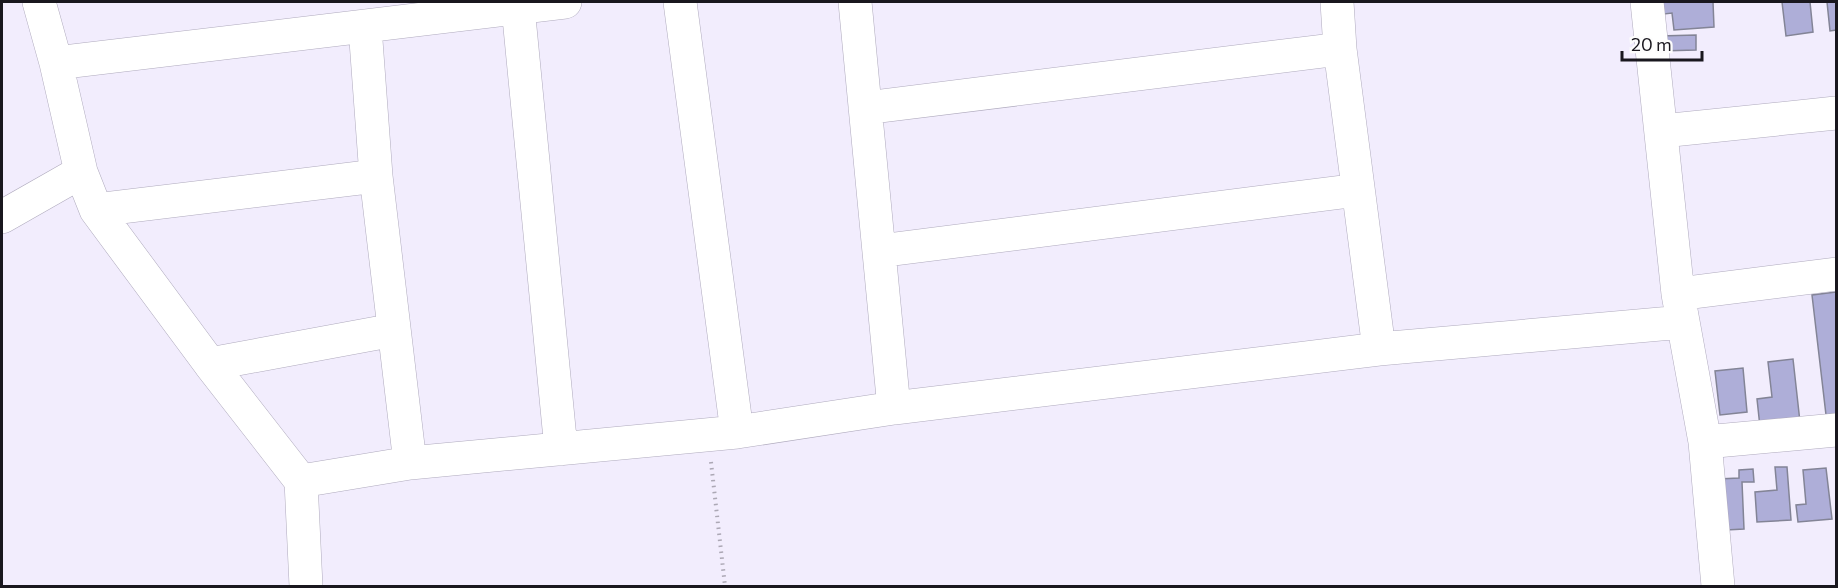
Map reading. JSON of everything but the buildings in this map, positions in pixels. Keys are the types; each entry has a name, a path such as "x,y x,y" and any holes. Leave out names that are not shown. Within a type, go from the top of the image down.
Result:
{"street":[{"path":"39,2 56,63 81,172 96,210 210,364 301,481 306,586"},
{"path":"56,63 565,2"},
{"path":"680,2 723,433"},
{"path":"855,2 894,408"},
{"path":"1337,2 1340,50 1379,349"},
{"path":"1647,2 1681,308 1706,442 1718,586"},
{"path":"518,7 561,449"},
{"path":"365,27 376,176 410,463"},
{"path":"865,108 1340,50"},
{"path":"1662,131 1836,112"},
{"path":"2,217 81,172"},
{"path":"96,210 376,176"},
{"path":"879,251 1358,190"},
{"path":"301,481 410,463 723,433 894,408 1379,349 1681,308 1836,273"},
{"path":"210,364 394,330"},
{"path":"1706,442 1836,430"}],"path":[{"path":"723,433 725,586"}]}
